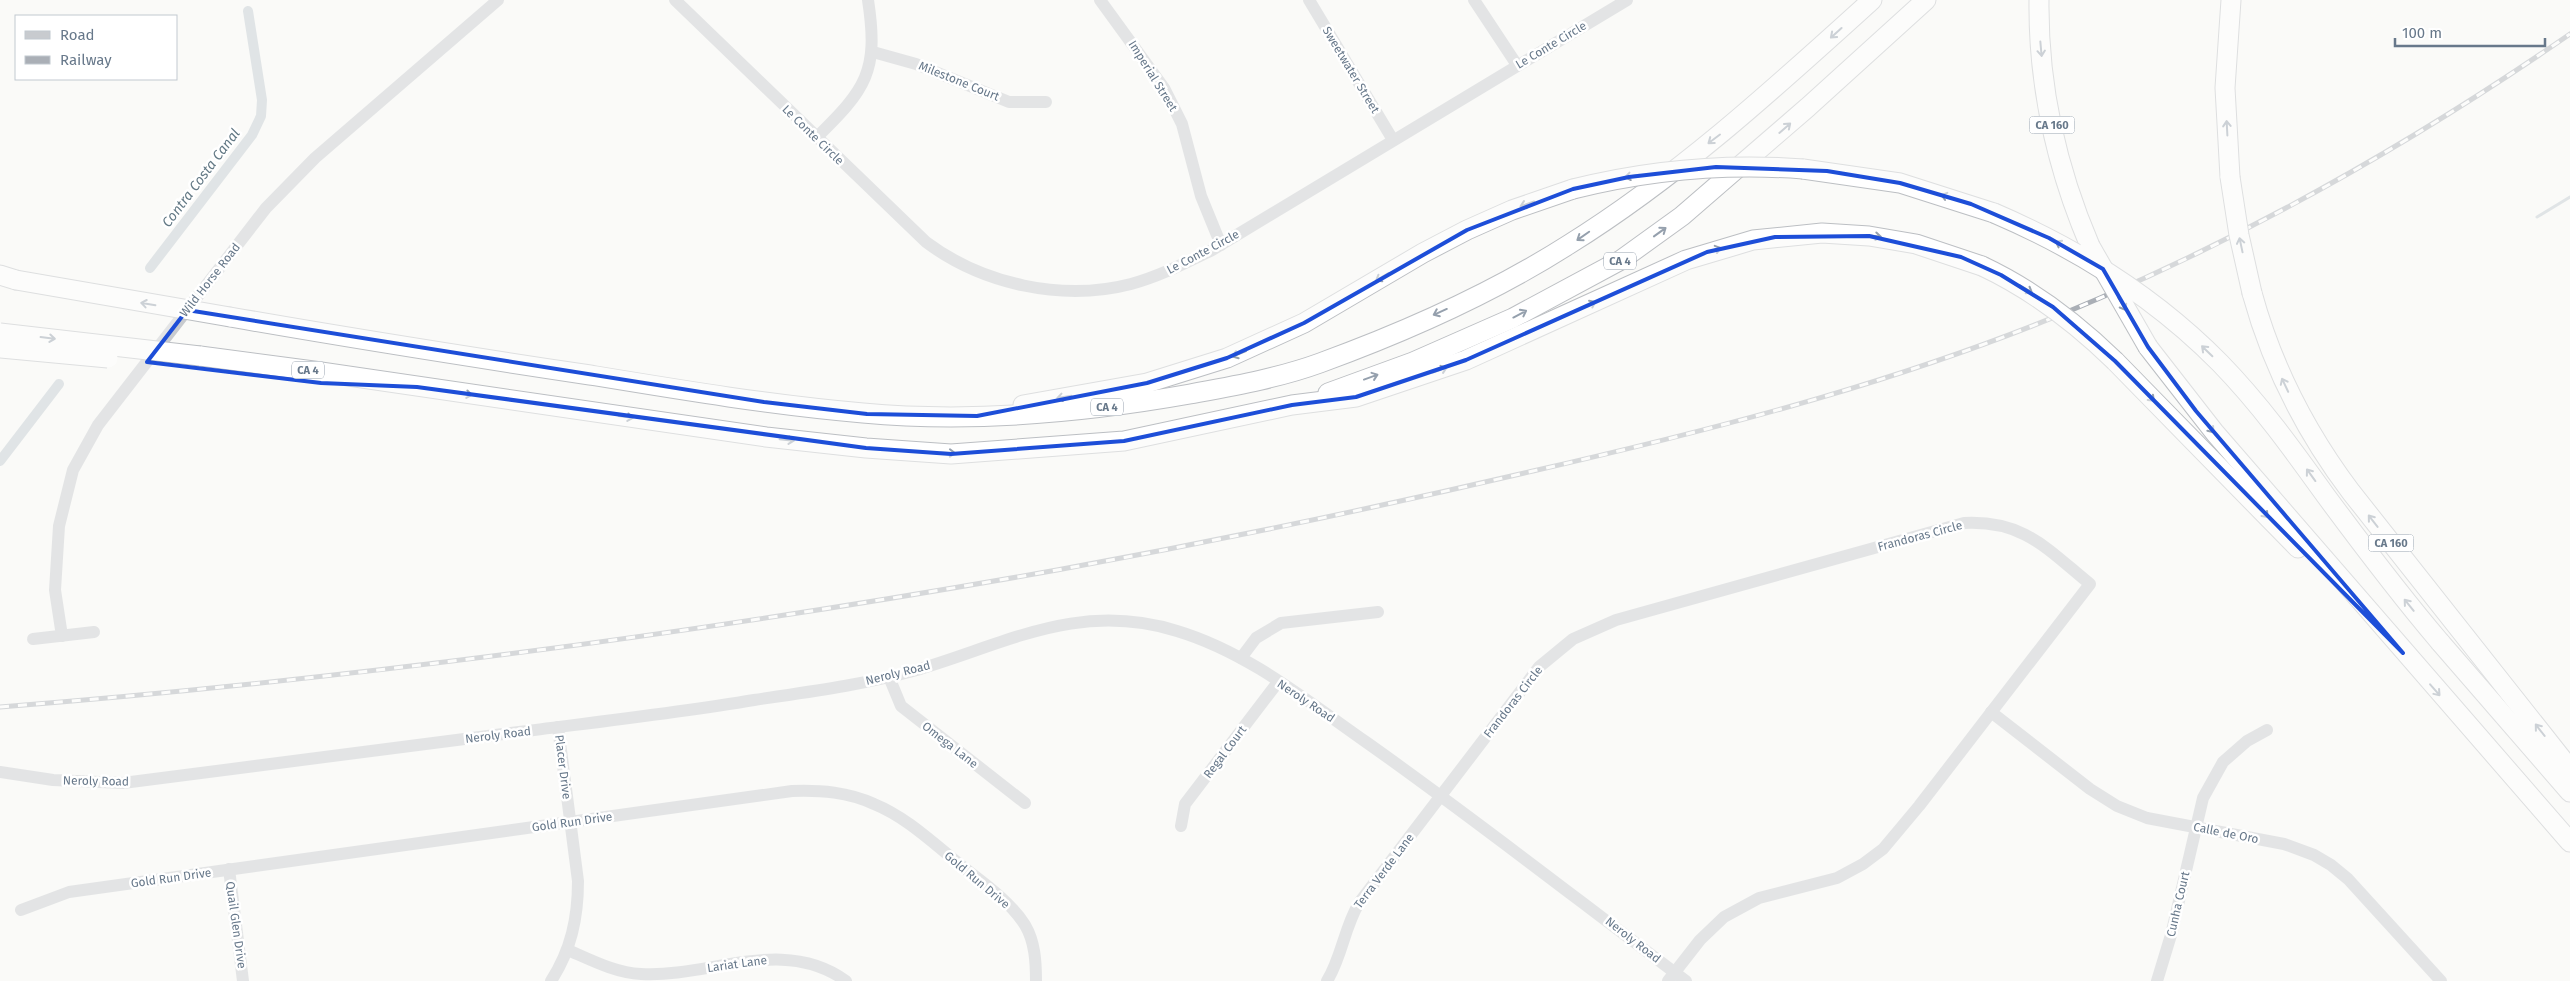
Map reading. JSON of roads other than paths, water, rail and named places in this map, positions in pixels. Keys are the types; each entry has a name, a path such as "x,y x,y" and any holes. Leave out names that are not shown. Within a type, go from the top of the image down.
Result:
{"highway":[{"name":"CA 4","path":"5,278 365,341 764,402 867,414 977,416 1038,414 1130,404 1225,388 1316,364 1488,291 1570,245 1742,118 1872,0"},
{"name":"CA 4","path":"0,333 196,361 321,372 766,437 866,448 950,454 1124,441 1292,406 1413,362 1504,322 1621,260 1682,216 1808,107 1926,0"},
{"name":"CA 160","path":"2039,0 2042,61 2050,116 2066,178 2090,246 2148,347 2214,434 2403,653 2570,842"},
{"name":"CA 160","path":"2231,0 2226,88 2230,177 2239,235 2252,293 2279,372 2304,423 2351,492 2570,768"},
{"path":"977,416 1066,396 1147,383 1227,358 1304,323 1423,253 1467,230 1512,210 1573,190 1630,177 1687,169 1745,166 1852,174 1900,184 1948,196 1994,213 2049,238 2102,268 2157,307 2212,355 2266,414 2394,586 2570,792"},
{"path":"1292,406 1356,397 1438,370 1529,333 1686,260 1753,240 1822,233 1869,236 1923,246 1982,266 2019,285 2054,307 2115,361 2403,653"},
{"path":"0,348 196,361"}],"street":[{"name":"Wild Horse Road","path":"62,636 55,590 59,526 73,470 98,424 266,208 315,158 498,0"},
{"name":"Le Conte Circle","path":"675,0 816,138 940,253 966,266 1023,286 1057,289 1097,289 1130,284 1171,271 1220,245 1627,0"},
{"path":"816,138 850,105 859,91 872,52 868,0"},
{"name":"Imperial Street","path":"1100,0 1164,88 1182,124 1201,196 1220,245"},
{"name":"Sweetwater Street","path":"1309,0 1392,140"},
{"path":"1474,0 1517,65"},
{"name":"Milestone Court","path":"872,52 916,64 1009,102 1046,102"},
{"name":"Frandoras Circle","path":"1442,795 1540,667 1558,650 1579,636 1616,620 1964,523 1985,522 2017,529 2038,542 2090,584 1909,819 1883,848 1863,864 1837,878 1759,898 1742,906 1724,917 1700,940 1671,977"},
{"path":"1241,658 1256,638 1281,623 1378,612"},
{"name":"Neroly Road","path":"0,772 54,780 123,783 558,727 750,701 890,677 947,660 1039,628 1090,621 1138,623 1172,629 1223,648 1278,682 1442,795 1671,977 1686,981"},
{"path":"33,639 94,632"},
{"name":"Omega Lane","path":"890,677 901,706 1025,803"},
{"name":"Regal Court","path":"1181,826 1185,804 1278,682"},
{"name":"Calle de Oro","path":"1991,712 2090,789 2117,806 2147,818 2284,844 2302,850 2331,865 2365,895 2441,981"},
{"name":"Placer Drive","path":"551,981 568,950 578,906 578,881 558,727"},
{"name":"Cunha Court","path":"2157,981 2172,934 2203,798 2222,762 2247,741 2267,730"},
{"name":"Gold Run Drive","path":"21,910 69,892 792,791 816,790 856,797 890,812 910,824 1005,900 1026,927 1033,943 1036,981"},
{"name":"Terra Verde Lane","path":"1327,981 1335,968 1348,926 1359,903 1442,795"},
{"name":"Quail Glen Drive","path":"229,869 244,981"},
{"name":"Lariat Lane","path":"568,950 620,971 650,975 681,976 768,958 790,959 815,966 846,981"}],"waterway":[{"name":"Contra Costa Canal","path":"150,268 252,135 261,116 262,100 248,11"},
{"path":"2537,217 2570,197"},
{"name":"Contra Costa Canal","path":"0,461 59,384"}],"railway":[{"path":"0,707 133,696 398,668 662,633 926,593 1236,536 1474,485 1677,437 1821,398 1892,376 1962,352 2100,298 2223,241 2341,178 2457,109 2570,34"}]}
